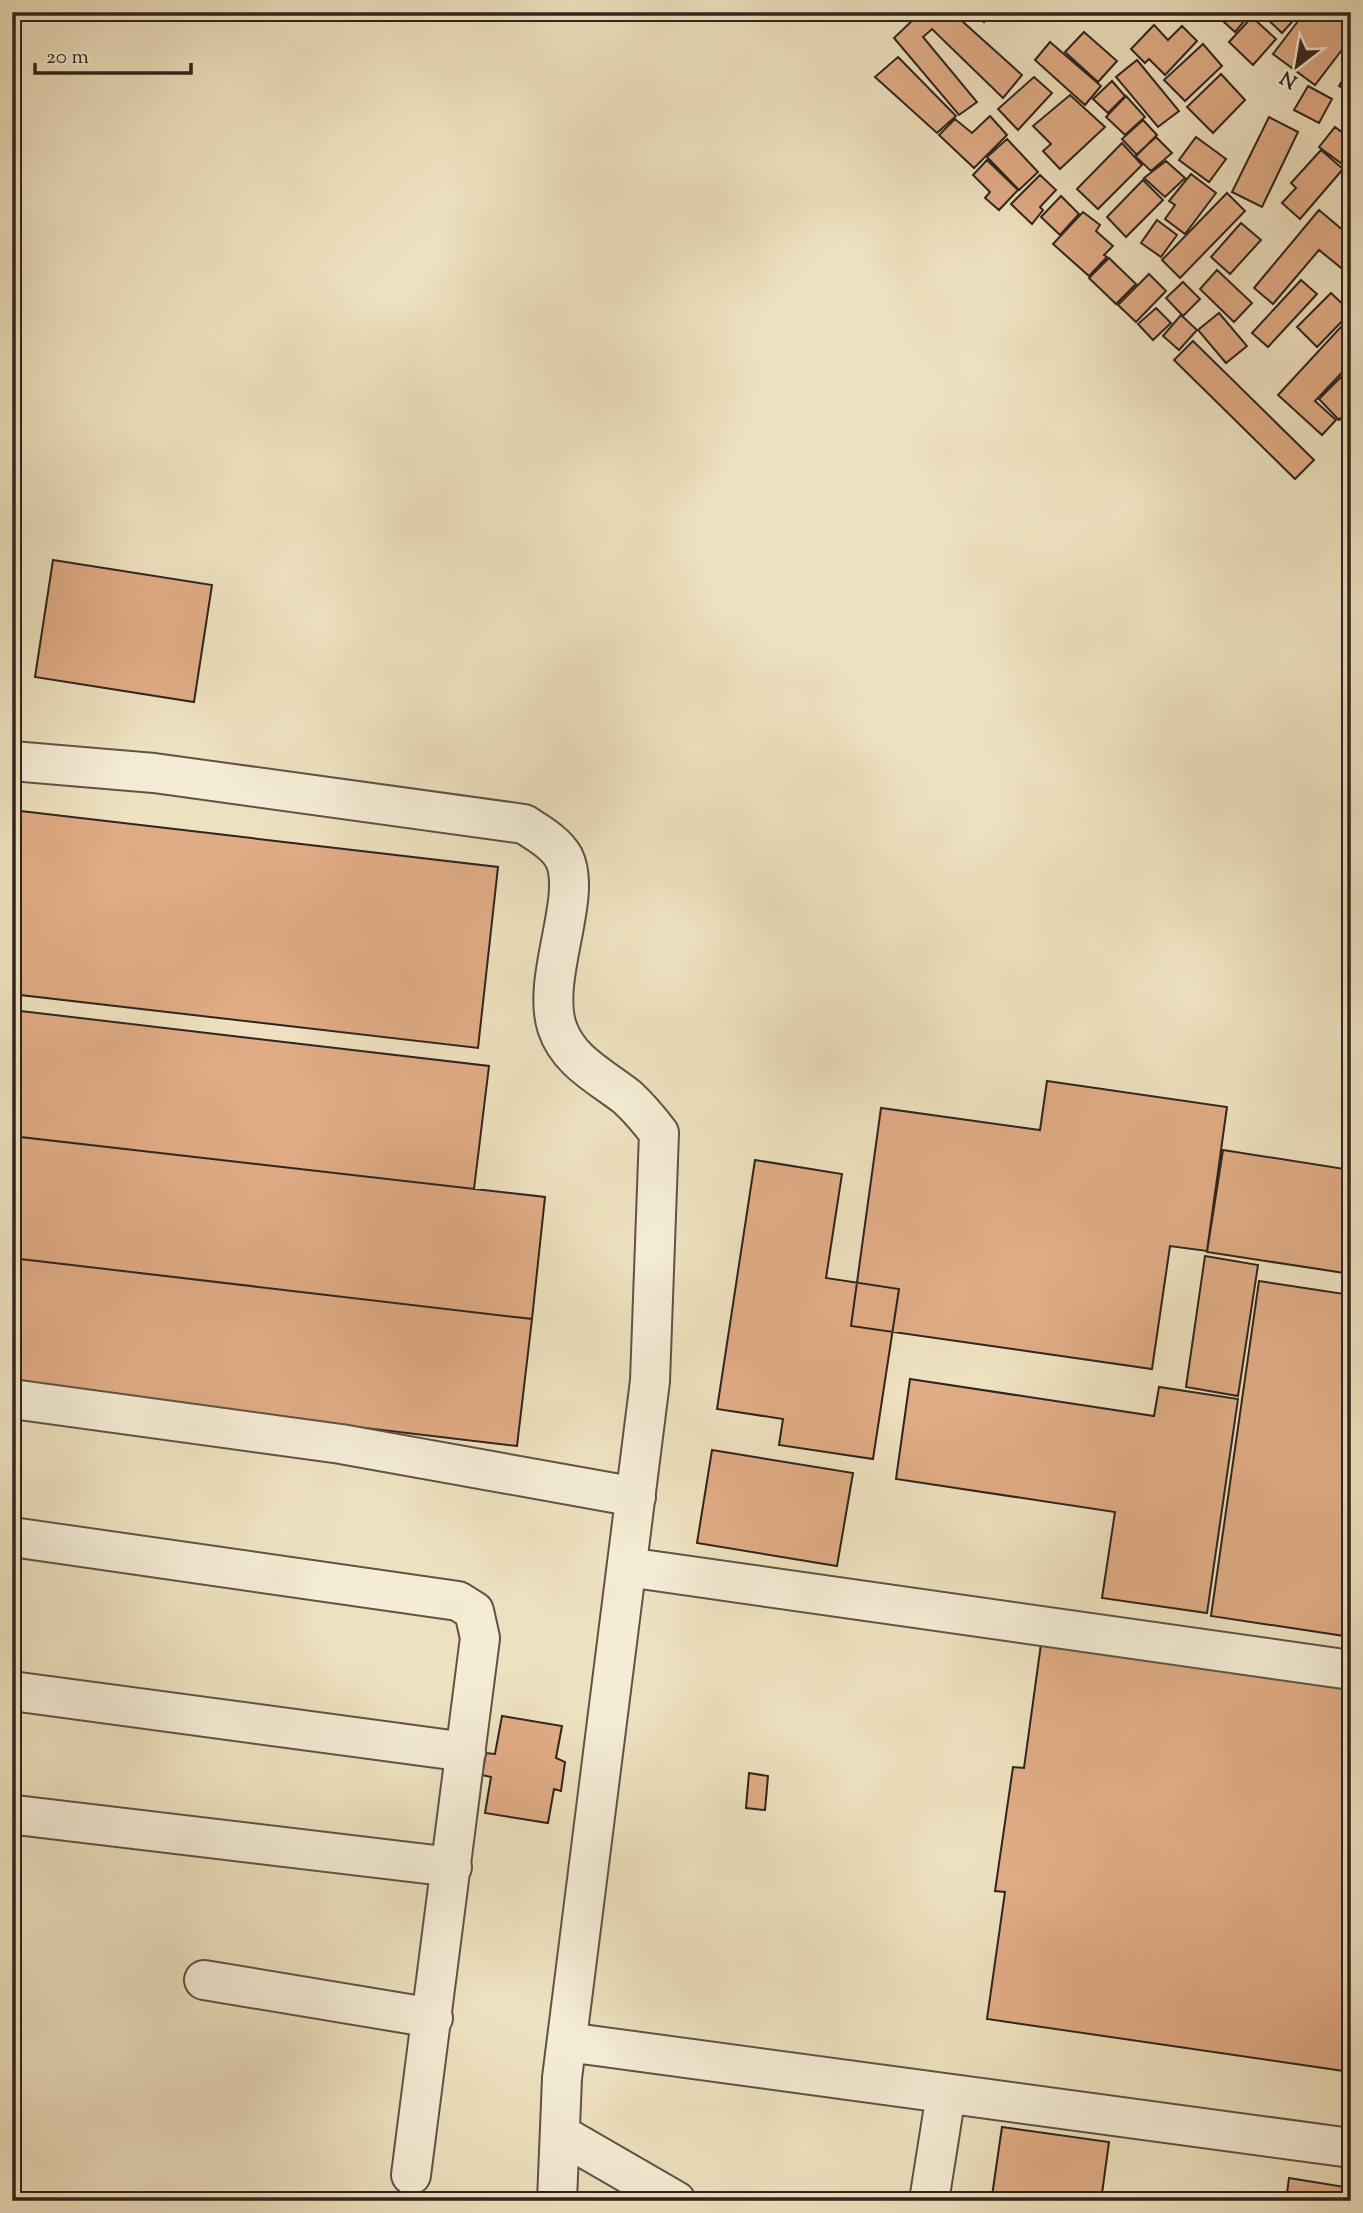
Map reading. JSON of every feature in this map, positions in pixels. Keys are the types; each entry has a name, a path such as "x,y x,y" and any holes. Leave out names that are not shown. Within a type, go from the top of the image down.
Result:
{"lane":[{"path":"12,761 153,773 524,824 550,841 564,858 570,878 552,993 556,1026 570,1054 628,1098 659,1133 650,1381 567,2042 556,2201"},
{"path":"12,1399 341,1444 636,1497"},
{"path":"12,1537 468,1605 478,1620 480,1638 411,2175"},
{"path":"626,1567 1351,1670"},
{"path":"12,1691 466,1752"},
{"path":"16,1815 452,1867"},
{"path":"204,1980 433,2018"},
{"path":"567,2042 1351,2148"},
{"path":"929,2201 946,2094"},
{"path":"560,2134 676,2201"}],"building":[{"path":"912,12 952,12 1022,75 1003,98 932,29 923,37 977,102 959,115 894,38 917,16"},
{"path":"972,12 992,12 984,22"},
{"path":"1213,12 1252,12 1235,32"},
{"path":"1267,12 1301,12 1282,33 1264,16"},
{"path":"1305,12 1351,12 1351,38 1315,85 1273,54"},
{"path":"1252,17 1276,39 1253,65 1229,42"},
{"path":"1154,25 1168,40 1182,26 1197,41 1165,75 1149,59 1145,63 1131,49"},
{"path":"1084,32 1117,61 1098,82 1065,52"},
{"path":"1050,42 1101,86 1085,105 1035,60"},
{"path":"1203,44 1222,66 1185,101 1164,80"},
{"path":"898,57 956,116 937,133 875,77"},
{"path":"1137,60 1179,111 1158,127 1116,77"},
{"path":"1351,67 1351,93 1339,86"},
{"path":"1221,74 1245,100 1213,133 1187,107"},
{"path":"1034,77 1052,93 1018,130 998,109"},
{"path":"1112,81 1125,96 1108,113 1093,99"},
{"path":"1308,86 1332,99 1319,123 1294,110"},
{"path":"1070,95 1105,127 1060,169 1043,151 1051,144 1033,126"},
{"path":"1126,96 1145,117 1125,135 1106,117"},
{"path":"990,116 1007,135 974,168 939,135 955,119 972,133"},
{"path":"1269,117 1298,132 1262,207 1232,192"},
{"path":"1143,120 1157,135 1137,155 1122,139"},
{"path":"1335,127 1351,139 1349,169 1319,147"},
{"path":"1156,137 1172,153 1151,171 1135,156"},
{"path":"1196,137 1226,159 1209,182 1179,160"},
{"path":"1007,139 1038,172 1019,190 987,157"},
{"path":"1122,143 1142,165 1098,209 1077,189"},
{"path":"1321,150 1343,169 1300,219 1282,203 1296,188 1291,183"},
{"path":"987,160 1018,190 999,210 985,198 990,192 973,175"},
{"path":"1166,161 1185,178 1165,197 1144,178"},
{"path":"1191,174 1216,193 1185,234 1165,219 1175,205 1169,201"},
{"path":"1040,175 1056,190 1040,207 1043,210 1032,224 1011,204"},
{"path":"1143,180 1163,200 1126,237 1107,217"},
{"path":"1227,193 1245,211 1180,278 1162,260"},
{"path":"1061,196 1079,214 1060,235 1041,217"},
{"path":"1319,210 1351,237 1351,264 1345,271 1319,250 1273,304 1254,288"},
{"path":"1083,212 1100,225 1096,231 1113,246 1104,255 1107,257 1089,276 1053,244"},
{"path":"1157,220 1177,235 1161,257 1141,243"},
{"path":"1241,223 1261,240 1230,274 1211,257"},
{"path":"1109,258 1136,284 1116,304 1089,278"},
{"path":"1217,270 1252,303 1234,322 1200,289"},
{"path":"1149,274 1166,291 1136,322 1118,305"},
{"path":"1301,280 1317,294 1268,347 1252,333"},
{"path":"1183,282 1200,299 1183,316 1166,298"},
{"path":"1331,293 1351,312 1317,347 1297,327"},
{"path":"1156,308 1171,323 1153,340 1138,324"},
{"path":"1219,313 1247,346 1226,363 1198,330"},
{"path":"1181,315 1197,330 1179,350 1163,336"},
{"path":"1351,316 1351,363 1315,401 1336,420 1322,435 1278,395"},
{"path":"1193,341 1314,460 1295,479 1174,360"},
{"path":"1351,367 1351,408 1339,420 1319,399"},
{"path":"1351,468 1351,485 1342,478"},
{"path":"53,560 212,585 194,702 35,677"},
{"path":"12,810 498,867 478,1048 12,994"},
{"path":"12,1010 489,1066 474,1189 12,1136"},
{"path":"1047,1081 1227,1107 1207,1251 1170,1246 1152,1369 851,1326 881,1108 1040,1130"},
{"path":"12,1136 545,1197 532,1319 12,1258"},
{"path":"1223,1150 1351,1170 1351,1274 1207,1252"},
{"path":"755,1160 842,1174 826,1278 899,1289 873,1459 779,1445 783,1419 717,1409"},
{"path":"1205,1256 1258,1265 1238,1396 1186,1387"},
{"path":"12,1258 532,1319 517,1446 12,1386"},
{"path":"1259,1281 1351,1295 1351,1637 1211,1616"},
{"path":"910,1379 1154,1416 1159,1387 1238,1399 1207,1613 1102,1598 1115,1512 896,1479"},
{"path":"712,1450 853,1473 837,1566 697,1543"},
{"path":"1041,1644 1351,1689 1351,2072 987,2019 1005,1892 995,1891 1013,1767 1024,1768"},
{"path":"502,1716 562,1726 556,1758 565,1762 561,1791 554,1789 548,1823 485,1813 491,1777 482,1775 486,1753 495,1754"},
{"path":"749,1773 768,1776 765,1810 746,1808"},
{"path":"1002,2127 1109,2142 1101,2201 1026,2201 992,2196"},
{"path":"1289,2178 1351,2188 1351,2201 1286,2201"}]}
